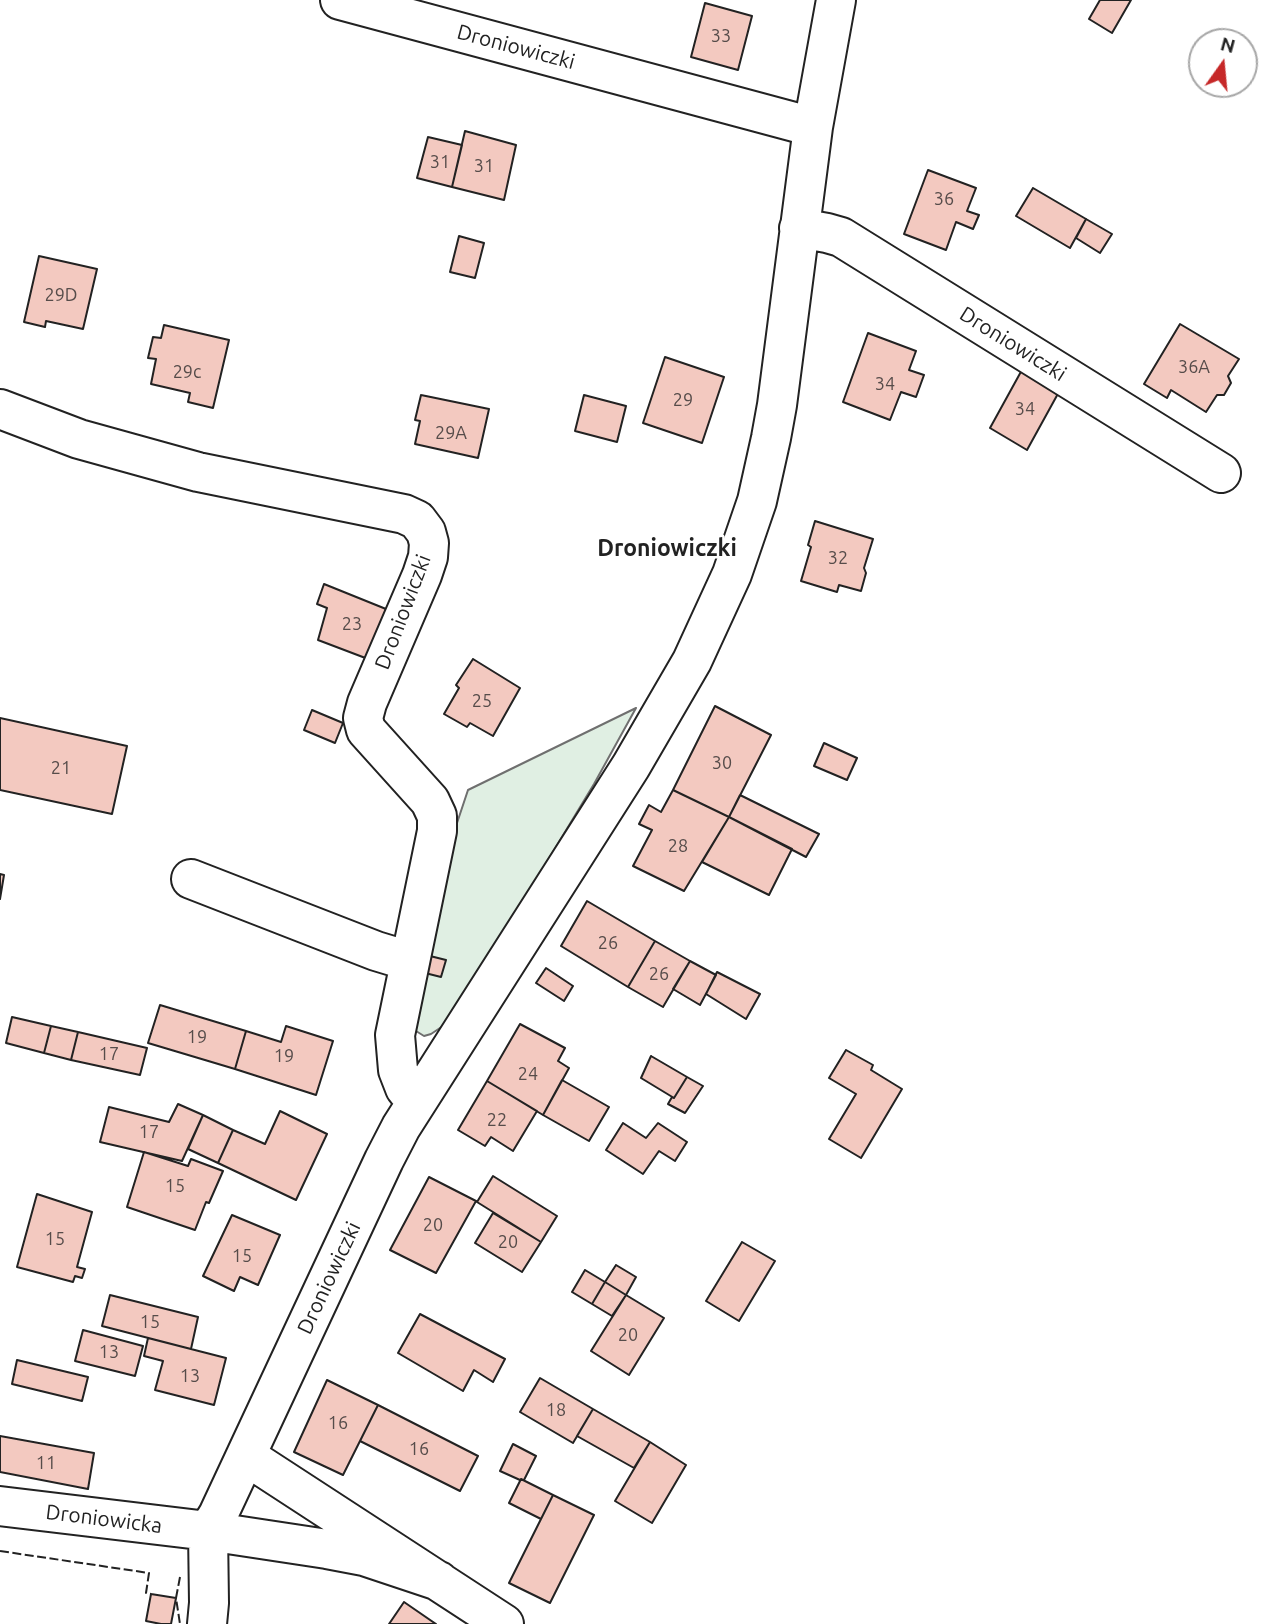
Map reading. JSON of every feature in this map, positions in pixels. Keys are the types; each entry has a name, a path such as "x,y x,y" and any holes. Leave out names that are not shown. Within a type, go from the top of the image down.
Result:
{"street":[{"name":"Droniowiczki","path":"340,0 813,127"},
{"name":"Droniowiczki","path":"208,1531 246,1456 384,1160 416,1102 631,766 692,661 732,574 757,500 771,438 813,127 836,0"},
{"name":"Droniowiczki","path":"799,228 841,237 1221,473"},
{"name":"Droniowiczki","path":"0,409 79,439 198,472 404,514 417,520 426,532 429,543 428,557 422,575 363,718 366,730 430,800 437,816 437,831 395,1035 398,1070 405,1088 416,1102"},
{"path":"191,879 376,951 409,961"},
{"path":"246,1456 504,1624"},
{"name":"Droniowicka","path":"0,1506 208,1531 364,1556 439,1581"},
{"path":"208,1531 213,1617"}],"green space":[{"path":"636,708 594,784 446,1024 424,1036 416,1031 414,1024 443,865 468,790"}],"building":[{"path":"1100,0 1131,0 1112,33 1089,19"},
{"path":"705,3 752,16 738,70 691,57"},
{"path":"465,131 516,145 504,200 452,187"},
{"path":"428,137 462,145 452,187 417,178"},
{"path":"928,170 976,188 967,211 979,215 973,229 956,222 946,250 904,234"},
{"path":"1033,188 1086,219 1070,248 1016,216"},
{"path":"1086,219 1112,234 1100,253 1076,238"},
{"path":"459,236 484,243 475,278 450,272"},
{"path":"39,256 97,269 83,329 46,321 45,327 24,322"},
{"path":"1180,324 1239,359 1228,376 1231,383 1224,395 1217,395 1206,412 1171,390 1167,398 1144,384"},
{"path":"164,325 229,340 213,408 188,402 190,393 151,384 156,359 148,358 153,337 161,338"},
{"path":"868,333 916,351 909,370 924,375 916,397 901,392 890,420 843,402"},
{"path":"665,357 724,377 702,443 643,423"},
{"path":"1023,368 1060,390 1027,450 990,428"},
{"path":"421,395 489,409 478,458 415,444 420,421 415,420"},
{"path":"584,395 626,406 617,442 575,431"},
{"path":"815,521 873,539 864,568 866,573 861,591 839,585 837,592 801,581"},
{"path":"324,584 386,609 368,659 318,640 327,608 317,604"},
{"path":"473,659 520,688 493,736 470,723 467,727 444,714 459,688 456,685"},
{"path":"715,706 771,735 729,817 673,790"},
{"path":"312,710 343,723 335,743 304,730"},
{"path":"0,718 127,746 112,814 0,790"},
{"path":"824,743 857,758 847,780 814,766"},
{"path":"673,790 729,817 684,891 633,866 652,830 639,824 649,805 661,812"},
{"path":"740,795 819,834 806,857 729,817"},
{"path":"729,817 792,849 769,895 702,862"},
{"path":"0,874 4,875 0,899"},
{"path":"587,901 655,941 628,987 561,946"},
{"path":"655,941 690,961 663,1007 628,987"},
{"path":"430,956 446,960 441,977 425,973"},
{"path":"690,961 716,975 700,1005 673,989"},
{"path":"546,968 573,986 564,1001 536,983"},
{"path":"717,972 760,994 746,1019 706,994"},
{"path":"160,1005 246,1031 235,1069 148,1043"},
{"path":"12,1017 51,1026 44,1053 6,1043"},
{"path":"520,1024 565,1048 558,1061 569,1068 543,1115 487,1081"},
{"path":"51,1026 78,1032 71,1060 44,1053"},
{"path":"286,1026 333,1041 316,1095 235,1069 246,1031 281,1042"},
{"path":"78,1032 147,1048 140,1075 71,1060"},
{"path":"846,1050 873,1065 871,1070 902,1089 861,1158 829,1139 856,1094 829,1078"},
{"path":"651,1056 687,1077 674,1098 641,1078"},
{"path":"687,1077 703,1086 685,1113 668,1104"},
{"path":"562,1080 609,1107 589,1141 543,1115"},
{"path":"487,1081 537,1111 513,1151 491,1137 485,1146 458,1130"},
{"path":"178,1104 203,1115 182,1161 100,1142 109,1107 169,1122"},
{"path":"280,1111 327,1134 296,1200 218,1163 233,1130 265,1144"},
{"path":"203,1115 233,1130 218,1163 188,1149"},
{"path":"623,1123 646,1138 658,1123 687,1142 675,1161 659,1151 643,1174 606,1150"},
{"path":"144,1152 188,1166 191,1159 223,1171 195,1230 127,1207"},
{"path":"493,1176 557,1216 541,1242 477,1202"},
{"path":"429,1177 476,1201 436,1273 390,1250"},
{"path":"37,1194 92,1212 77,1267 85,1269 82,1278 75,1276 73,1282 17,1267"},
{"path":"493,1213 541,1242 522,1272 475,1243"},
{"path":"232,1215 280,1235 258,1285 240,1277 234,1291 203,1276"},
{"path":"742,1242 775,1261 739,1321 706,1301"},
{"path":"616,1265 636,1277 626,1295 605,1282"},
{"path":"585,1270 605,1282 592,1304 572,1292"},
{"path":"605,1282 626,1295 612,1316 592,1304"},
{"path":"110,1295 198,1317 191,1349 102,1326"},
{"path":"626,1295 664,1318 629,1375 591,1351"},
{"path":"420,1314 505,1359 493,1382 474,1370 463,1391 398,1353"},
{"path":"83,1330 143,1346 135,1376 75,1361"},
{"path":"148,1338 226,1358 214,1405 155,1390 163,1361 144,1356"},
{"path":"17,1360 88,1377 82,1401 12,1384"},
{"path":"540,1378 593,1409 573,1443 520,1412"},
{"path":"327,1380 378,1405 343,1475 294,1452"},
{"path":"378,1405 478,1456 460,1491 360,1441"},
{"path":"593,1409 650,1442 634,1468 577,1436"},
{"path":"0,1436 94,1453 88,1489 0,1472"},
{"path":"650,1442 686,1465 652,1523 615,1501"},
{"path":"513,1444 536,1456 524,1480 500,1471"},
{"path":"521,1479 553,1495 541,1519 509,1503"},
{"path":"553,1495 594,1515 550,1603 509,1583"},
{"path":"151,1594 176,1598 171,1624 146,1621"},
{"path":"404,1602 436,1624 389,1624"}],"fence":[{"path":"0,1551 149,1573 146,1593 151,1594"},
{"path":"180,1577 176,1598 180,1624"}],"district":[{"name":"Droniowiczki","path":"667,548"}]}
